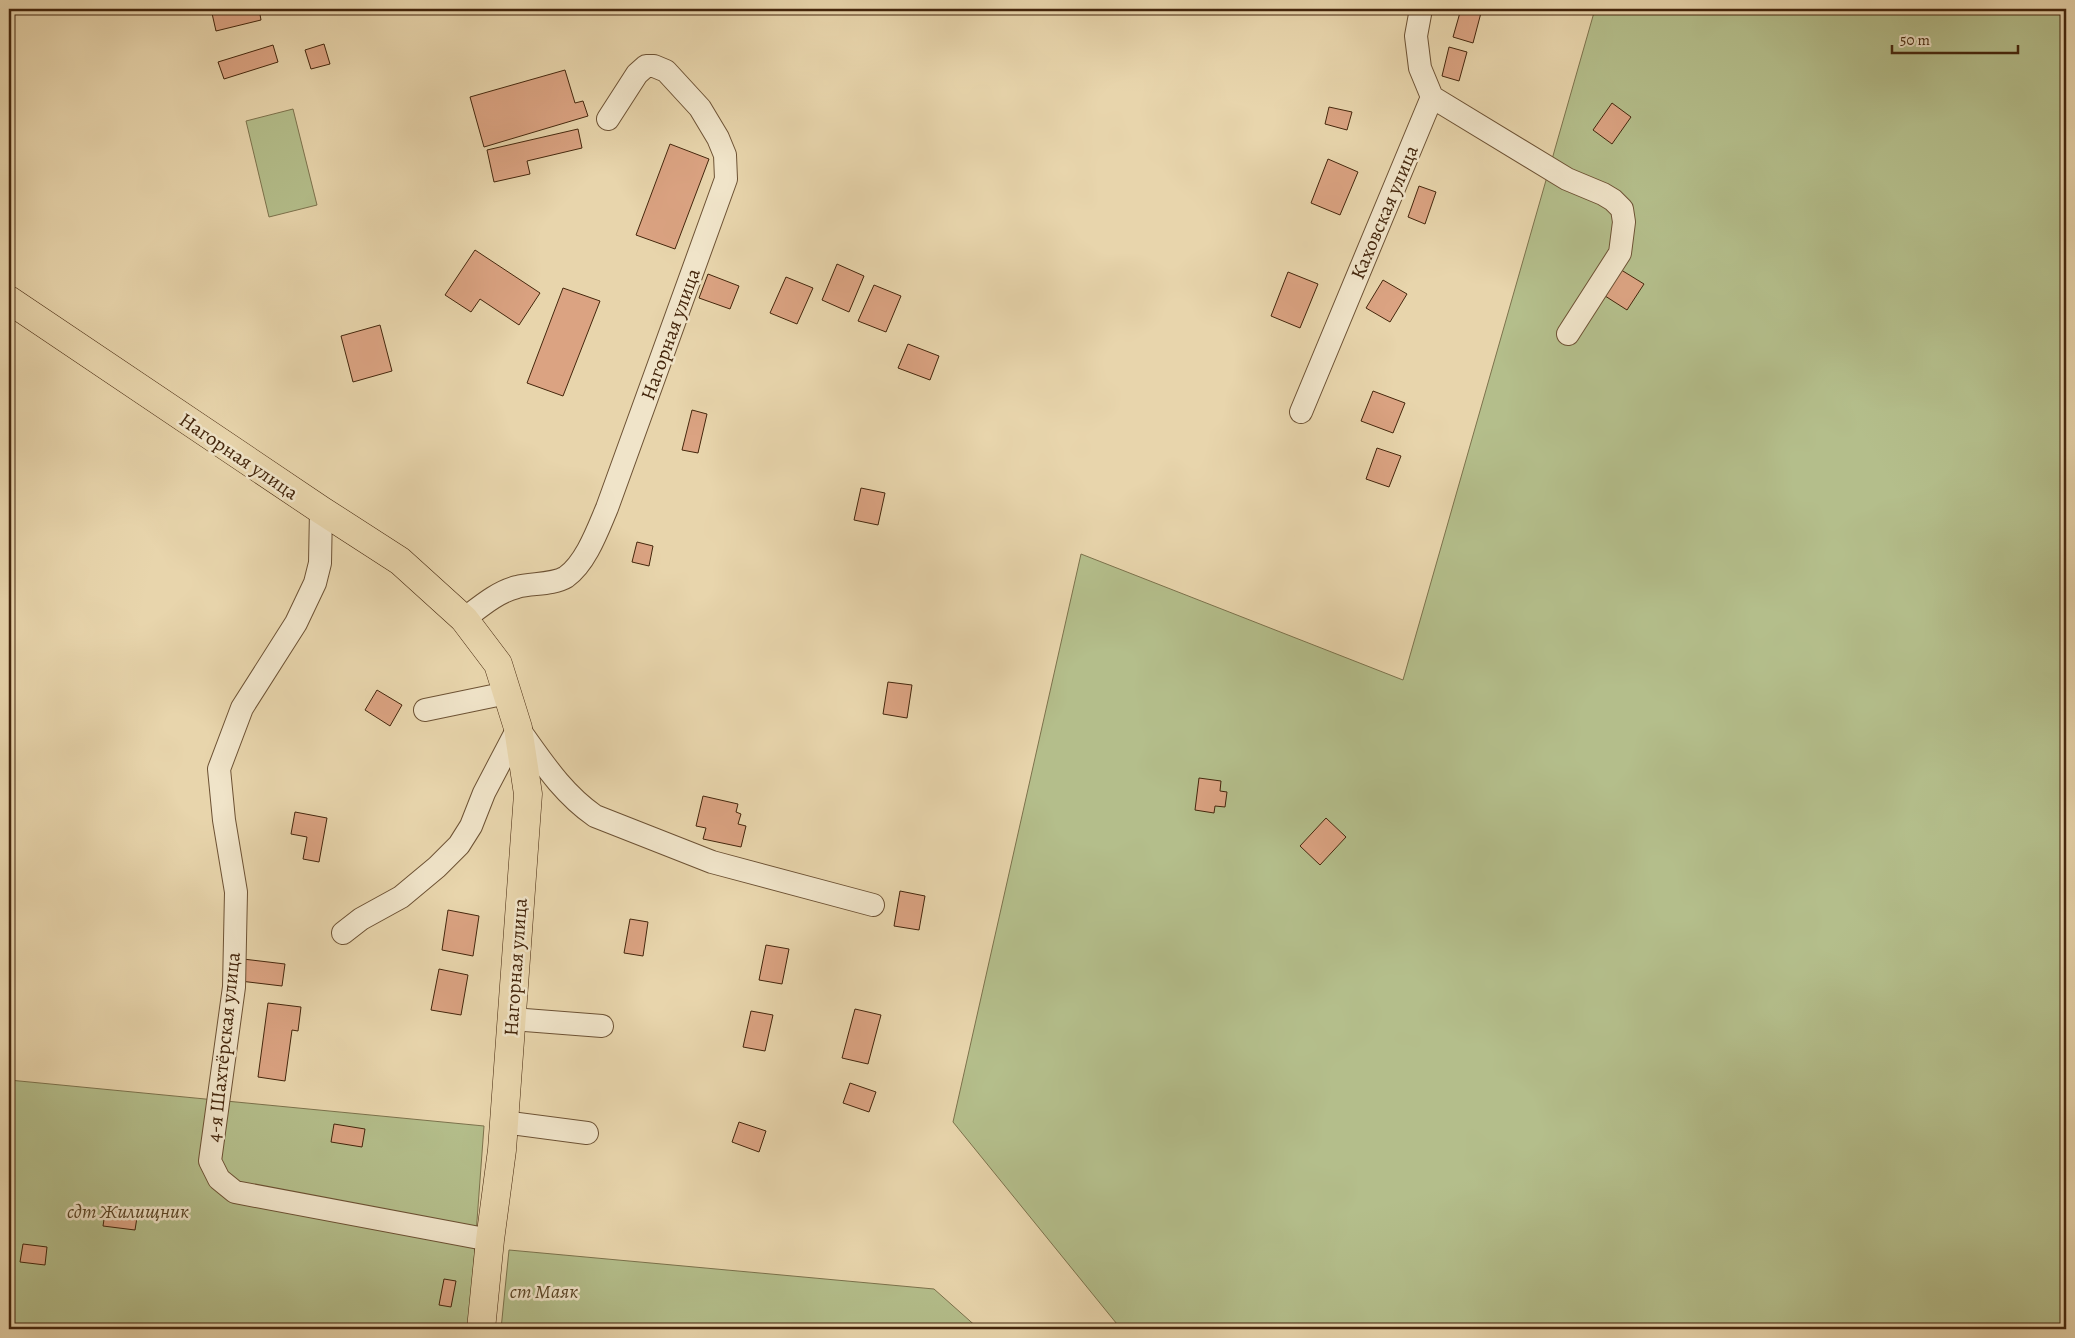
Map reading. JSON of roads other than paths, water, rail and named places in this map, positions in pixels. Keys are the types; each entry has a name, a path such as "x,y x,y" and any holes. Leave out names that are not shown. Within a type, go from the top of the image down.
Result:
{"main road":[{"name":"Нагорная улица","path":"9,300 400,561 464,619 498,664 518,728 528,794 504,1122 481,1329"}],"street":[{"path":"1421,9 1416,36 1420,68 1432,97 1566,178 1604,194 1614,200 1622,209 1624,222 1620,253 1568,334"},
{"name":"Нагорная улица","path":"464,619 499,594 508,590 564,578 572,571 592,544 607,508 726,179 725,155 718,138 700,108 666,71 654,66 646,66 637,74 608,119"},
{"name":"Каховская улица","path":"1301,412 1432,97"},
{"name":"4-я Шахтёрская улица","path":"321,510 320,562 315,583 296,623 242,708 219,769 224,820 236,892 234,988 210,1161 219,1179 235,1192 490,1240"},
{"path":"425,710 507,693"},
{"path":"342,933 361,919 401,897 437,867 459,845 471,826 484,794 518,728 564,790 579,805 595,816 712,862 873,905"},
{"path":"512,1019 602,1026"},
{"path":"504,1122 587,1133"}],"park label":[{"name":"сдт Жилищник","path":"128,1211"},
{"name":"ст Маяк","path":"544,1291"}]}
